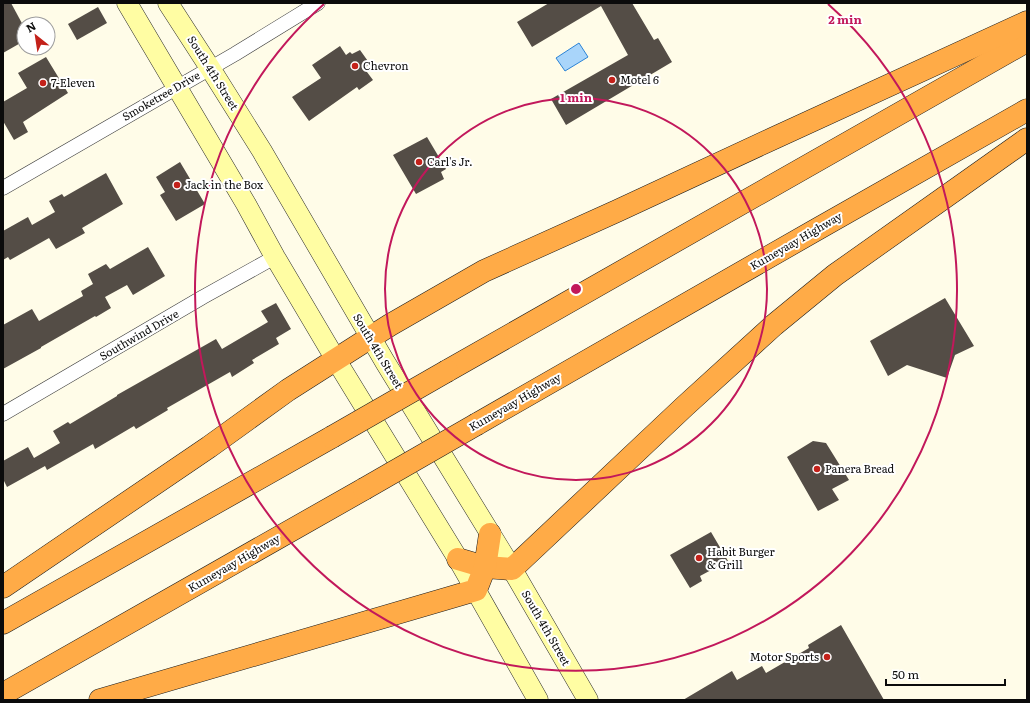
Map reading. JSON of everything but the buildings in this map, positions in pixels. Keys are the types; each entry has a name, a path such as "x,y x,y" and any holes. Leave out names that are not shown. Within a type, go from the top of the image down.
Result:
{"highway":[{"path":"3,587 209,447 288,390 390,325 484,271 1027,22"},
{"path":"3,623 1027,40"},
{"name":"Kumeyaay Highway","path":"3,694 1027,110"},
{"path":"458,559 486,567 512,569 685,406 774,325 835,275 1027,139"},
{"path":"100,700 476,590 486,567 490,534"}],"main road":[{"path":"127,3 336,360 458,559 538,700"},
{"name":"South 4th Street","path":"168,3 210,68 313,238 370,338 512,569 588,700"}],"street":[{"name":"Smoketree Drive","path":"3,188 210,68 318,3"},
{"name":"Southwind Drive","path":"3,414 203,297 275,257"}],"water":[{"path":"579,43 588,57 565,71 556,58"}],"place":[{"name":"Chevron","path":"355,66"},
{"name":"Motel 6","path":"612,80"},
{"name":"7-Eleven","path":"43,83"},
{"name":"Carl's Jr.","path":"419,162"},
{"name":"Jack in the Box","path":"177,185"},
{"name":"Panera Bread","path":"817,469"},
{"name":"Habit Burger & Grill","path":"699,558"},
{"name":"Motor Sports","path":"827,657"}]}
